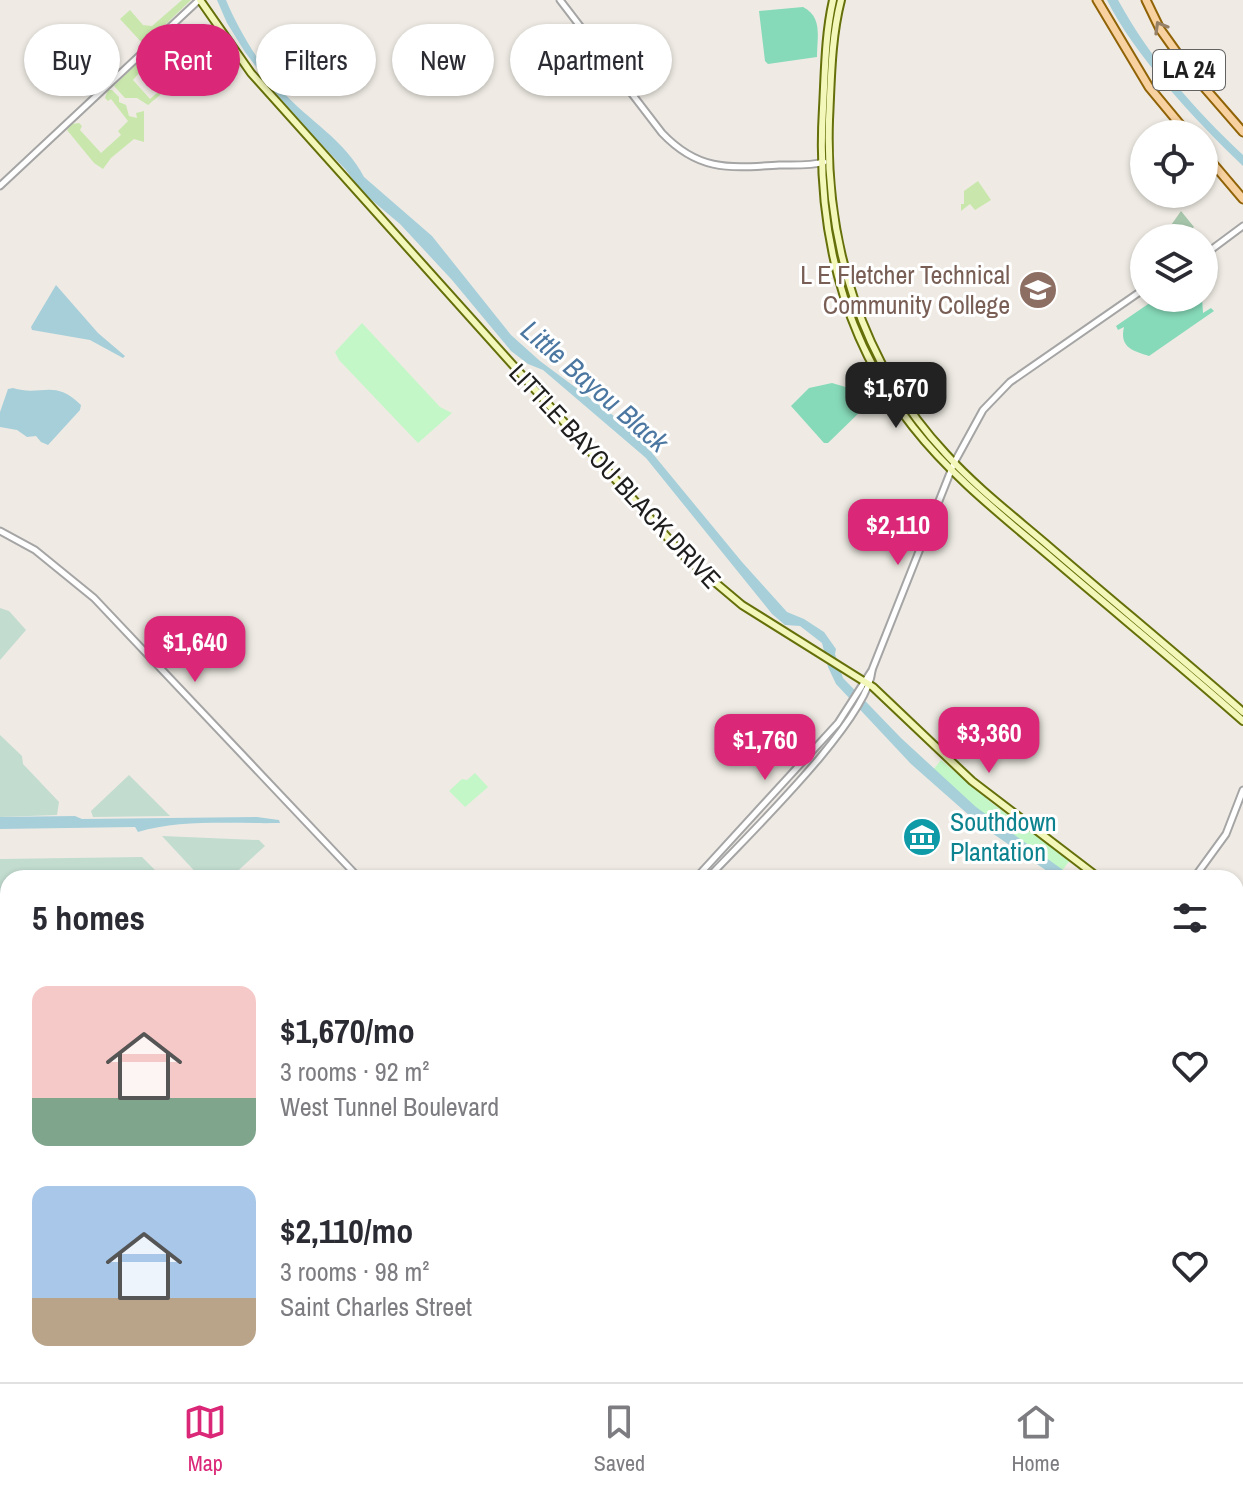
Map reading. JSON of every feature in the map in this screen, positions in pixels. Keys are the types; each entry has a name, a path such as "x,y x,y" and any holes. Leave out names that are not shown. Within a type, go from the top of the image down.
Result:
{"main road":[{"name":"LITTLE BAYOU BLACK DRIVE","path":"199,0 251,73 666,537 702,573 732,597 868,682 972,781 1089,870"},
{"path":"833,0 824,93 825,161 835,232 847,280 866,334 902,399 981,498 1243,721"},
{"path":"825,161 834,37 841,0"},
{"name":"LA 24","path":"1097,0 1149,87 1176,120"},
{"name":"LA 24","path":"1146,0 1160,29 1190,71 1243,132"},
{"path":"824,93 830,106"},
{"path":"1218,170 1243,199"},
{"path":"953,466 1243,712"}],"street":[{"path":"0,186 199,0"},
{"path":"560,0 662,133 682,151 702,162 730,168 825,161"},
{"path":"1218,245 1243,226"},
{"path":"715,870 843,730 868,682 953,466 976,420 1000,391 1130,299"},
{"path":"0,531 58,566 94,598 351,870"},
{"path":"703,870 855,705"},
{"path":"1200,870 1226,834 1243,790"}],"green space":[{"path":"182,0 191,0 166,24 154,24"},
{"path":"803,7 814,16 816,22 817,57 768,64 765,61 759,11"},
{"path":"130,10 142,24 136,24 136,36 120,19"},
{"path":"136,64 133,80 136,96 150,99 159,96 148,105 137,98 125,98 120,93 120,80"},
{"path":"118,96 119,102 126,105 129,116 137,118 136,113 144,111 144,142 134,139 103,169 94,163 67,130 72,124 79,123 82,126 80,130 101,153 121,135 118,131 128,121 111,99 108,101 105,98"},
{"path":"978,181 991,200 975,210 970,204 961,211 964,191"},
{"path":"1181,211 1192,224 1172,224"},
{"path":"1136,312 1213,312 1149,356 1129,348 1124,340 1124,327 1118,330 1116,326"},
{"path":"362,323 440,407 452,413 418,443 339,360 335,352"},
{"path":"832,383 849,388 865,407 828,443 824,443 791,406 809,388"},
{"path":"0,608 9,611 26,630 0,660"},
{"path":"0,735 22,756 23,764 59,802 57,815 0,817"},
{"path":"941,760 993,804 1070,860 1062,870 1058,870 984,815 933,770"},
{"path":"475,773 488,787 465,807 449,791 462,779 467,780"},
{"path":"129,775 170,816 93,817 91,811"},
{"path":"162,836 259,840 265,846 239,870 194,870"},
{"path":"142,857 155,870 0,870 0,859"}],"water":[{"path":"217,0 226,0 237,24 228,24"},
{"path":"1107,0 1118,0 1174,83 1207,120 1197,120 1186,108 1119,21"},
{"path":"240,29 256,55 256,67 240,44"},
{"path":"278,96 287,96 337,141 364,177 432,236 511,335 540,361 626,425 787,612 824,632 836,649 843,678 901,738 976,807 1063,870 1045,870 979,824 911,764 836,684 822,643 800,626 785,625 772,614 646,458 543,370 528,364 511,351 452,280 400,224 362,192 346,170"},
{"path":"1218,131 1243,155 1243,166 1218,141"},
{"path":"56,285 98,333 125,356 123,358 90,340 32,330"},
{"path":"8,389 63,392 81,405 80,410 48,445 36,436 27,437 17,430 0,427 0,412"},
{"path":"75,816 82,819 257,817 279,820 280,823 190,824 138,832 135,827 0,829 0,817"}],"place":[{"name":"L E Fletcher Technical Community College","path":"1038,290"},
{"name":"Southdown Plantation","path":"922,837"}],"water label":[{"name":"Little Bayou Black","path":"595,386"}]}
